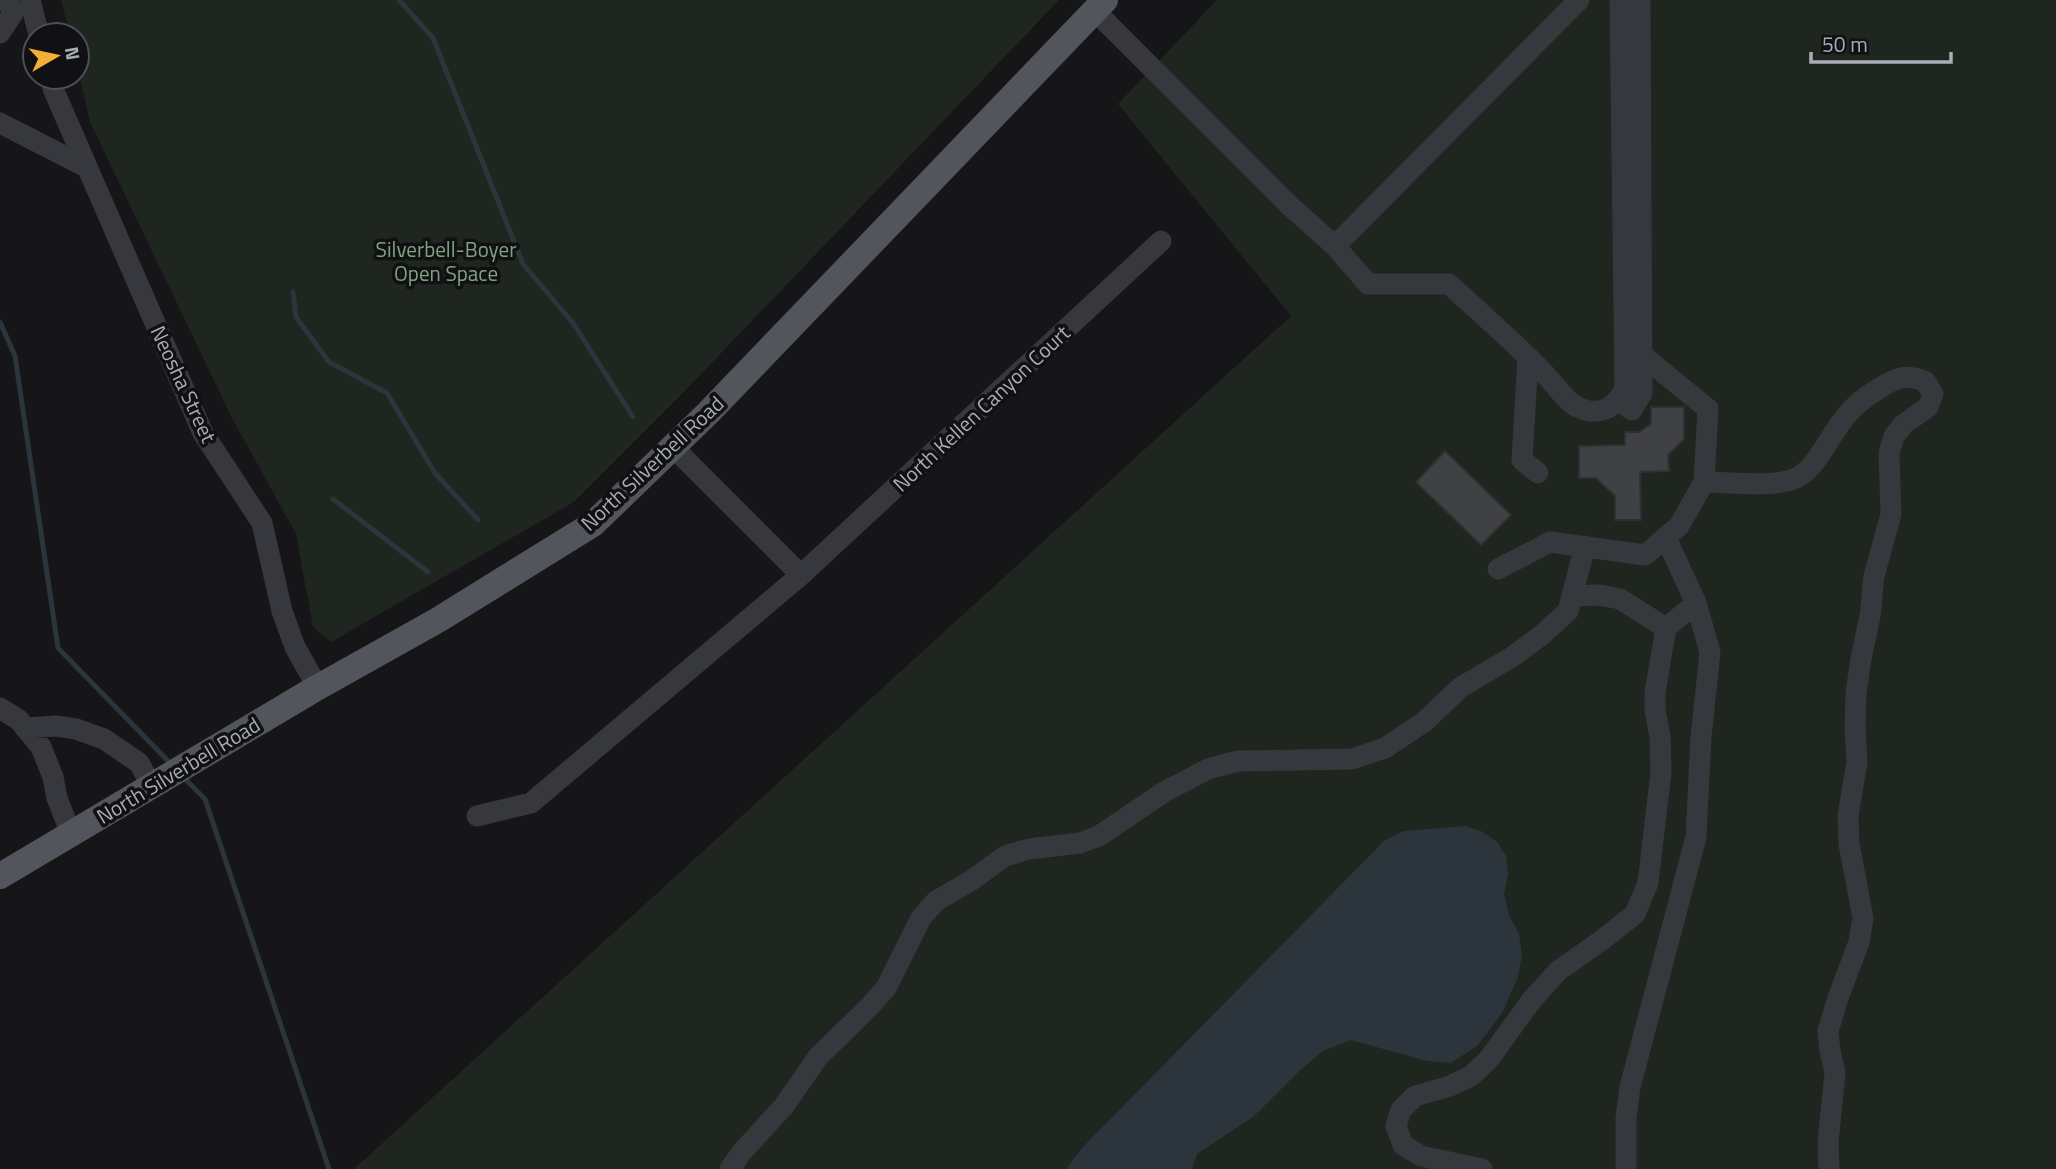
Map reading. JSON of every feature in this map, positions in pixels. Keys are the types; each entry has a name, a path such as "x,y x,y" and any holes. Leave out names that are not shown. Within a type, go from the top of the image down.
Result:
{"main road":[{"name":"North Silverbell Road","path":"0,876 317,688 438,620 593,524 708,413 1100,6"}],"street":[{"path":"0,33 13,13 6,0"},
{"path":"30,0 35,21"},
{"path":"1335,246 1579,0"},
{"path":"1100,6 1290,206 1335,246 1368,284 1449,284 1528,357 1575,406 1594,411 1608,409 1619,401 1625,388 1620,0"},
{"path":"1619,401 1632,410 1642,393 1640,0"},
{"name":"Neosha Street","path":"54,91 203,433 262,523 282,611 295,647 317,688"},
{"path":"0,123 86,167"},
{"name":"North Kellen Canyon Court","path":"477,816 531,803 801,575 1161,240"},
{"path":"1498,569 1550,542 1646,555 1679,526 1704,482 1708,409 1643,356"},
{"path":"1528,357 1522,460 1538,473"},
{"path":"1704,482 1777,483 1797,478 1813,463 1841,421 1866,396 1890,382 1911,376 1925,381 1933,394 1928,407 1904,424 1894,436 1889,453 1891,514 1874,576 1870,616 1859,670 1855,728 1857,762 1848,815 1849,844 1863,918 1859,942 1828,1031 1829,1051 1835,1073 1828,1142 1829,1169"},
{"path":"673,447 801,575"},
{"path":"1626,1169 1626,1118 1630,1087 1696,836 1701,737 1710,652 1696,604 1666,538"},
{"path":"730,1169 784,1106 818,1057 886,988 921,918 936,901 1005,856 1029,849 1080,843 1099,835 1164,792 1208,769 1237,761 1352,759 1385,748 1424,722 1461,687 1543,635 1568,611 1585,547"},
{"path":"1572,596 1599,595 1620,599 1667,628"},
{"path":"1482,1169 1421,1156 1403,1145 1396,1126 1401,1110 1415,1096 1450,1086 1471,1076 1489,1059 1531,1001 1558,971 1635,914 1648,883 1661,772 1655,692 1667,628 1696,604"},
{"path":"0,708 19,720 41,747 71,834"},
{"path":"25,728 56,726 76,729 104,739 139,763 152,786"}],"green space":[{"name":"Silverbell-Boyer Open Space","path":"61,0 1059,0 683,393 574,502 331,642 313,627 296,534 232,418 90,122 83,91 91,91 91,21 66,21"},
{"path":"1217,0 2056,0 2056,1169 354,1169 1291,316 1118,104"}],"shaded area":[{"path":"1465,826 1481,831 1497,842 1506,856 1508,874 1504,894 1509,915 1519,934 1522,955 1518,977 1502,1013 1478,1045 1451,1063 1427,1061 1351,1040 1323,1051 1253,1117 1197,1154 1192,1169 1066,1169 1082,1148 1384,841 1404,831"}],"building":[{"path":"1651,407 1684,407 1684,439 1668,455 1669,471 1640,472 1641,520 1615,520 1615,496 1596,478 1579,478 1579,446 1625,445 1625,432 1639,432 1651,424"},
{"path":"1445,451 1511,515 1481,545 1416,482"}],"waterway":[{"path":"399,0 433,38 523,264 573,323 633,417"},
{"path":"293,292 296,317 329,362 387,393 435,473 478,520"},
{"path":"0,322 15,356 58,648 173,766"},
{"path":"333,499 428,572"},
{"path":"182,776 205,799 329,1169"}]}
